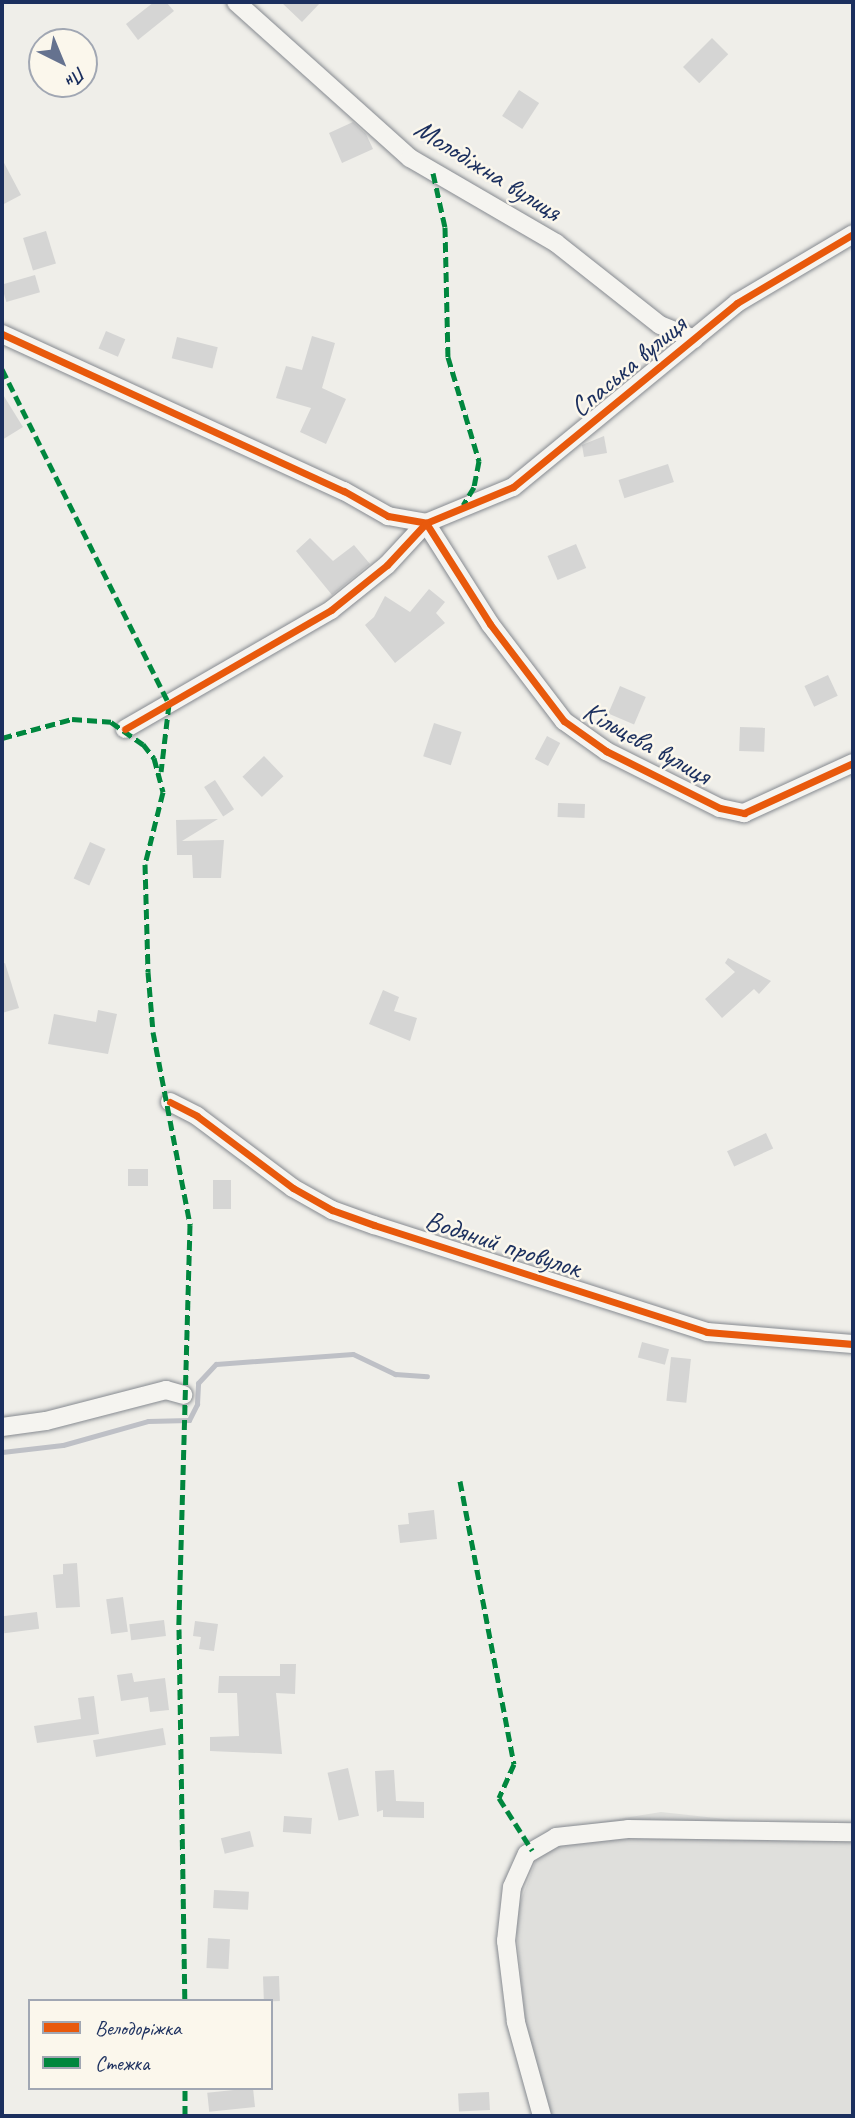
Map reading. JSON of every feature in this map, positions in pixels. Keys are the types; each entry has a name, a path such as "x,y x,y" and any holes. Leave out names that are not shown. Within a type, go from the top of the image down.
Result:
{"street":[{"name":"Молодіжна вулиця","path":"236,2 410,158 556,243 660,325 694,339"},
{"name":"Спаська вулиця","path":"125,729 331,610 387,565 426,523 513,487 768,282 853,234"},
{"path":"2,334 344,491 388,516 426,523"},
{"name":"Кільцева вулиця","path":"426,523 490,624 564,721 606,751 720,808 744,813 853,763"},
{"name":"Водяний провулок","path":"170,1102 197,1116 293,1188 332,1210 374,1225 707,1332 853,1344"},
{"path":"2,1427 46,1421 166,1390 183,1395"},
{"path":"542,2116 516,2022 506,1941 512,1887 527,1854 556,1837 628,1829 853,1832"}],"shaded area":[{"path":"661,1812 853,1833 853,2116 547,2116 526,2028 515,1916 538,1855 575,1826"}],"building":[{"path":"154,2 166,2 174,11 138,40 126,24"},
{"path":"281,2 321,2 302,22"},
{"path":"712,38 728,54 699,83 683,67"},
{"path":"519,90 539,103 522,129 502,116"},
{"path":"353,122 366,134 373,149 342,163 329,133"},
{"path":"2,159 21,195 2,205"},
{"path":"46,231 56,264 33,271 23,238"},
{"path":"35,275 40,292 6,302 2,284"},
{"path":"106,331 125,339 118,357 99,348"},
{"path":"312,336 335,343 322,388 346,399 326,444 300,432 311,408 276,398 286,366 302,370"},
{"path":"177,337 218,347 212,369 172,358"},
{"path":"2,393 23,427 2,440"},
{"path":"604,436 607,453 584,457 582,445"},
{"path":"668,464 674,482 624,498 619,480"},
{"path":"310,538 333,561 354,545 370,564 332,595 296,551"},
{"path":"576,544 586,568 558,580 547,556"},
{"path":"429,589 445,602 436,613 445,623 395,663 365,625 374,617 385,596 410,612"},
{"path":"828,675 838,696 814,707 804,686"},
{"path":"620,686 646,697 634,725 608,714"},
{"path":"434,723 462,732 451,765 423,756"},
{"path":"740,727 765,728 764,752 739,751"},
{"path":"547,736 560,743 548,766 535,759"},
{"path":"264,756 283,776 262,797 242,777"},
{"path":"215,780 234,809 223,816 204,787"},
{"path":"558,803 585,804 584,818 558,817"},
{"path":"218,819 182,841 224,840 221,878 193,878 192,855 177,855 176,820"},
{"path":"90,842 106,849 89,885 74,879"},
{"path":"728,958 771,981 759,994 754,989 722,1018 705,999 735,972 725,963"},
{"path":"5,963 19,1008 2,1013 2,964"},
{"path":"383,990 399,997 394,1011 417,1018 410,1041 369,1024"},
{"path":"98,1010 117,1014 108,1054 48,1044 54,1014 96,1022"},
{"path":"766,1133 773,1148 734,1167 727,1151"},
{"path":"128,1169 148,1169 148,1186 128,1186"},
{"path":"213,1180 231,1180 231,1209 213,1209"},
{"path":"642,1342 669,1349 665,1365 638,1357"},
{"path":"671,1357 691,1359 686,1403 666,1401"},
{"path":"434,1510 437,1539 400,1543 398,1525 409,1524 408,1513"},
{"path":"77,1563 80,1607 56,1608 53,1575 63,1574 63,1564"},
{"path":"123,1597 128,1632 111,1634 106,1599"},
{"path":"37,1612 39,1629 4,1633 2,1616"},
{"path":"164,1620 166,1636 131,1640 129,1624"},
{"path":"195,1621 218,1624 214,1651 199,1649 201,1637 193,1636"},
{"path":"280,1664 296,1664 295,1694 276,1693 282,1754 210,1751 210,1737 239,1736 237,1693 218,1693 219,1676 280,1676"},
{"path":"132,1673 134,1682 165,1678 169,1710 150,1712 148,1697 121,1701 117,1675"},
{"path":"94,1696 99,1734 37,1743 34,1726 81,1719 78,1698"},
{"path":"163,1728 166,1745 96,1757 93,1740"},
{"path":"348,1768 359,1816 339,1820 328,1773"},
{"path":"394,1770 396,1801 424,1802 424,1818 383,1817 383,1810 377,1812 375,1771"},
{"path":"284,1816 312,1818 311,1834 283,1832"},
{"path":"250,1831 254,1847 225,1854 221,1838"},
{"path":"214,1890 249,1892 248,1910 213,1908"},
{"path":"208,1938 230,1939 228,1969 206,1968"},
{"path":"279,1976 280,2001 264,1999 263,1977"},
{"path":"253,2090 255,2107 209,2112 207,2093"},
{"path":"489,2092 490,2110 459,2112 458,2094"}],"waterway":[{"path":"2,1452 63,1445 148,1421 189,1420 197,1404 198,1383 216,1364 353,1354 395,1374 427,1376"}],"marked path":[{"path":"433,173 445,227 448,357 479,461 474,487 463,505"},
{"path":"2,369 169,704 161,772"},
{"path":"2,738 72,719 111,722 143,744 154,758 163,792 145,864 148,972 153,1032 190,1225 179,1629 185,1999"},
{"path":"460,1481 514,1764 499,1798 532,1850"},
{"path":"185,2090 185,2116"}],"cycle path":[{"path":"2,334 344,491 388,516 426,523 513,487 737,303 853,234"},
{"path":"125,729 331,610 387,565 426,523 490,624 564,721 606,751 720,808 744,813 853,763"},
{"path":"170,1102 197,1116 293,1188 332,1210 374,1225 707,1332 853,1344"}]}
